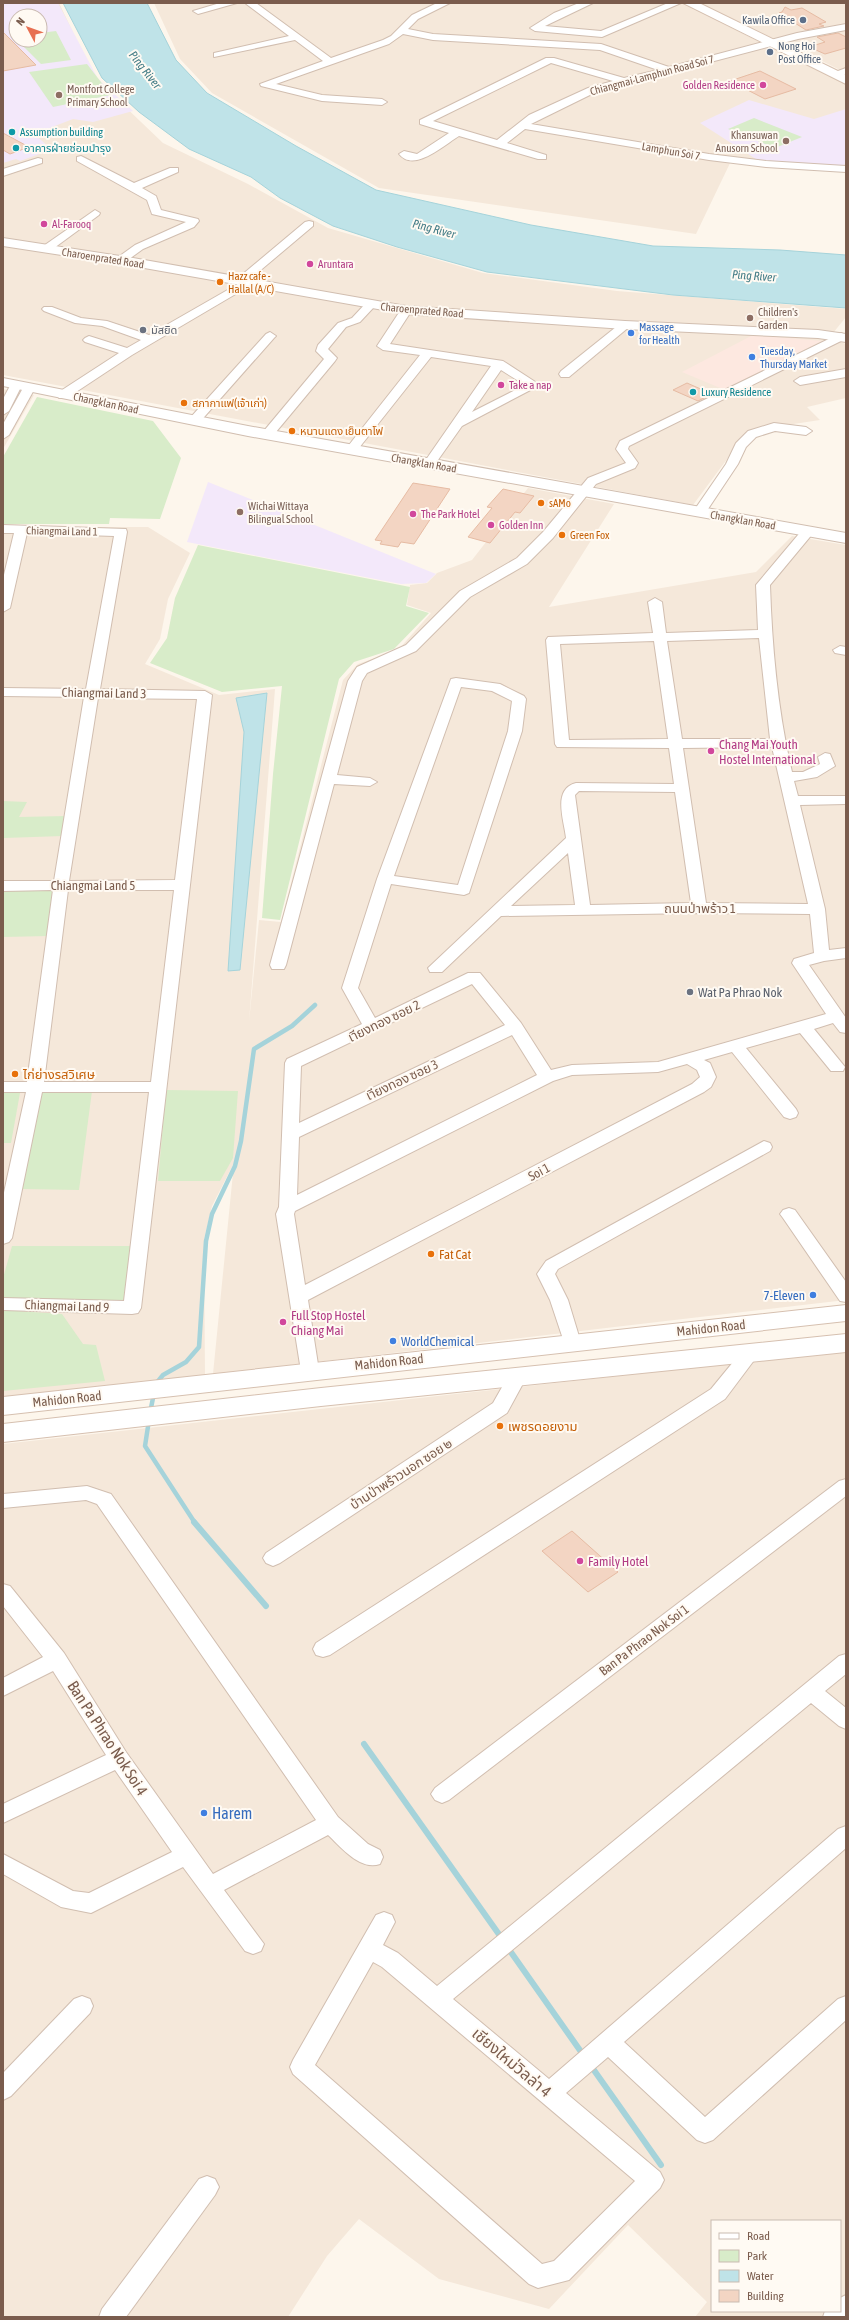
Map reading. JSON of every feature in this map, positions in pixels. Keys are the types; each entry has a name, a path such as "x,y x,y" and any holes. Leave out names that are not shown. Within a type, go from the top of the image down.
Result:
{"main road":[{"path":"689,3 771,43 842,75"},
{"name":"Mahidon Road","path":"3,1406 315,1370 846,1313"},
{"name":"Mahidon Road","path":"3,1433 171,1414 749,1355 846,1343"}],"street":[{"path":"198,12 232,3"},
{"path":"382,102 322,98 264,84 386,42 401,31 415,17 445,3"},
{"path":"523,42 535,28 557,15 588,3"},
{"path":"535,28 602,34 676,3"},
{"path":"254,4 331,62"},
{"name":"Chiangmai-Lamphun Road Soi 7","path":"498,145 521,125 533,117 592,90 814,32 846,27"},
{"path":"401,31 433,37 601,47 670,70"},
{"path":"234,46 294,35"},
{"path":"218,55 294,35"},
{"path":"542,158 424,122 550,60 622,81"},
{"name":"Lamphun Soi 7","path":"521,125 709,158 766,164 846,169"},
{"path":"404,154 418,158 457,132"},
{"path":"81,159 154,199 156,212 194,222 139,247 121,260"},
{"path":"3,173 38,161"},
{"path":"134,187 174,170"},
{"path":"46,249 95,213"},
{"path":"63,395 128,352 244,282 309,224"},
{"name":"Charoenprated Road","path":"3,242 121,260 370,305 406,310 844,336"},
{"path":"267,435 331,358 322,351 322,348 342,325 356,320 370,305"},
{"path":"48,309 80,321 103,323 150,339"},
{"path":"406,310 383,346 499,364 534,385 458,424"},
{"path":"565,374 625,324"},
{"path":"194,421 270,336"},
{"path":"278,965 355,681 362,670 406,652 465,594 486,580 522,561 548,535 582,491 597,478 631,465 632,463 622,449 624,444 844,336"},
{"path":"89,340 128,352"},
{"path":"351,450 428,353"},
{"path":"429,464 499,364"},
{"path":"800,381 846,373"},
{"path":"3,411 16,385"},
{"path":"3,435 16,385"},
{"name":"Changklan Road","path":"16,385 267,435 846,538"},
{"path":"699,512 732,464 740,446 752,434 774,427 806,431"},
{"name":"Chiangmai Land 1","path":"3,529 121,532 92,693"},
{"path":"3,608 21,530"},
{"path":"808,532 763,585 765,634 778,743 817,908 822,956"},
{"path":"655,602 658,637 699,908"},
{"path":"765,634 553,640 562,744 778,743"},
{"path":"372,1027 350,988 385,879 456,682 495,687 519,699 516,731 464,890 385,879"},
{"name":"Chiangmai Land 3","path":"3,692 206,695 184,886"},
{"path":"3,1238 35,1087 61,885 92,693"},
{"path":"786,776 802,778 812,774 828,766 826,757"},
{"path":"328,779 370,782"},
{"path":"583,910 575,838 568,795 570,791 576,787 681,788"},
{"path":"792,802 846,800"},
{"path":"436,968 575,838"},
{"name":"Chiangmai Land 5","path":"3,886 184,886"},
{"path":"3,1087 158,1087 184,886"},
{"name":"ถนนป่าพร้าว 1","path":"496,911 817,908"},
{"path":"288,1207 547,1077 572,1070 658,1067 803,1026 841,1023 800,963 822,956 846,953"},
{"name":"เาียงทอง ซอย 2","path":"290,1134 293,1063 372,1027 474,977 515,1027"},
{"path":"803,1026 838,1067"},
{"path":"515,1027 547,1077"},
{"name":"เาียงทอง ซอย 3","path":"290,1134 515,1027"},
{"path":"735,1045 790,1112"},
{"name":"Soi 1","path":"303,1296 698,1088 705,1083 708,1077 704,1067 689,1058"},
{"name":"Chiangmai Land 9","path":"3,1304 132,1308 158,1087"},
{"path":"290,1134 288,1207 285,1214 303,1296 315,1370"},
{"path":"572,1343 559,1300 546,1274 552,1264 764,1147"},
{"path":"789,1214 846,1296"},
{"path":"322,1649 718,1394 749,1355"},
{"name":"บ้านป่าพร้าวนอก ซอย ๒","path":"273,1558 500,1408 517,1378"},
{"name":"Ban Pa Phrao Nok Soi 1","path":"442,1794 846,1486"},
{"path":"3,1501 87,1493 104,1499 330,1823 360,1852 372,1857"},
{"name":"Ban Pa Phrao Nok Soi 4","path":"3,1592 57,1659 119,1758 209,1887 253,1944"},
{"path":"3,1688 57,1659"},
{"path":"437,1998 846,1662"},
{"path":"811,1691 846,1720"},
{"path":"3,1814 119,1758"},
{"path":"209,1887 330,1823"},
{"path":"550,2093 846,1835"},
{"path":"3,1863 69,1900 91,1903 186,1855"},
{"path":"369,1949 384,1922"},
{"name":"เชียงใหม่วิลล่า 4","path":"369,1949 390,1960 437,1998 652,2180 560,2272 538,2276 301,2067 369,1949"},
{"path":"3,2089 82,2006"},
{"path":"594,2054 705,2132 846,2006"},
{"path":"111,2317 207,2187"},
{"path":"836,2317 846,2307"}],"shaded area":[{"path":"3,3 59,3 95,78 163,143 248,184 328,228 483,273 617,291 846,309 846,317 829,338 846,344 846,398 807,407 820,420 748,431 693,505 3,375"},
{"name":"Montfort College Primary School","path":"3,3 58,3 98,79 133,111 93,122 73,119 34,134 49,147 40,150 45,152 20,161 16,159 3,163"},
{"path":"154,3 680,3 846,84 846,167 732,159 696,234 379,188 212,93 180,59"},
{"path":"699,3 846,3 846,25 774,40"},
{"path":"846,29 846,73 784,42"},
{"name":"Khansuwan Anusorn School","path":"749,100 814,119 846,109 846,164 841,166 759,161 700,123"},
{"name":"Tuesday, Thursday Market","path":"753,335 822,341 725,390 682,372"},
{"path":"3,389 34,395 3,449"},
{"name":"Wichai Wittaya Bilingual School","path":"208,482 436,574 426,583 401,584 187,542"},
{"path":"528,488 614,504 549,607 756,572 792,536 846,545 846,1300 213,1374 234,1163 212,1206 204,1239 205,1375 3,1397 3,527 148,527 190,553 168,599 160,639 145,664 219,695 275,689 249,1022 259,920 281,922 343,680 358,664 398,650 431,613 407,605 410,585 427,583 437,573 472,560"},
{"path":"846,1351 846,2317 695,2317 707,2302 628,2225 549,2309 439,2279 359,2219 327,2256 288,2317 3,2317 3,1444"}],"green space":[{"path":"56,31 71,60 41,64 25,48 48,48 48,32"},
{"path":"87,64 111,95 53,107 29,72"},
{"path":"754,118 802,137 775,148 728,129"},
{"path":"37,397 153,421 181,458 160,519 110,518 109,524 3,524 3,457"},
{"path":"198,545 410,587 406,606 429,613 394,649 354,662 339,679 280,920 262,918 273,774 282,686 222,692 150,663 167,638 175,598"},
{"path":"3,801 27,802 19,817 66,816 63,836 4,838 3,842"},
{"path":"55,888 49,936 3,937 3,889"},
{"path":"39,1090 92,1091 79,1190 22,1189"},
{"path":"166,1090 238,1091 233,1158 220,1181 158,1181"},
{"path":"3,1092 20,1093 11,1143 3,1143"},
{"path":"12,1246 130,1246 126,1304 3,1301 3,1278"},
{"path":"3,1310 62,1314 83,1344 96,1345 105,1381 3,1391"}],"water":[{"name":"Ping River","path":"63,3 147,3 176,60 207,93 296,146 376,190 531,225 653,246 780,250 846,255 846,308 673,295 487,272 397,247 333,226 280,198 251,177 189,149 139,112 102,78"},
{"path":"267,693 240,970 228,971 244,732 236,698"}],"building":[{"name":"Kawila Office","path":"785,7 791,10 802,8 826,22 819,24 824,26 806,30 779,13 782,12"},
{"path":"3,32 8,37 8,48 19,48 36,65 3,71"},
{"path":"838,33 846,37 846,48 825,54 809,47 825,42 817,37"},
{"name":"Golden Residence","path":"760,71 796,89 765,99 730,81"},
{"path":"3,133 29,147 10,154 3,150"},
{"name":"Luxury Residence","path":"687,383 712,394 698,401 673,390"},
{"name":"The Park Hotel","path":"413,483 450,489 414,544 401,542 398,547 380,544 382,541 375,540"},
{"name":"Golden Inn","path":"503,489 534,496 520,513 515,512 490,543 468,537 492,508 487,507"},
{"name":"Family Hotel","path":"572,1531 618,1572 588,1592 542,1551"}],"waterway":[{"path":"155,1385 163,1375 186,1362 199,1347 206,1241 212,1214 235,1166 241,1141 254,1049 292,1026 315,1005"},
{"path":"150,1413 154,1393"},
{"path":"149,1420 145,1446 195,1523"},
{"path":"194,1522 266,1606"},
{"path":"364,1744 503,1940"},
{"path":"508,1948 584,2056"},
{"path":"591,2066 661,2165"}],"place":[{"name":"Kawila Office","path":"803,20"},
{"name":"Nong Hoi Post Office","path":"770,52"},
{"name":"Golden Residence","path":"763,85"},
{"name":"Montfort College Primary School","path":"59,95"},
{"name":"Assumption building","path":"12,132"},
{"name":"Khansuwan Anusorn School","path":"786,141"},
{"name":"อาคารฝ่ายซ่อมบำรุง","path":"16,148"},
{"name":"Al-Farooq","path":"44,224"},
{"name":"Aruntara","path":"310,264"},
{"name":"Hazz cafe - Hallal (A/C)","path":"220,282"},
{"name":"Children's Garden","path":"750,318"},
{"name":"มัสยิด","path":"143,330"},
{"name":"Massage for Health","path":"631,333"},
{"name":"Tuesday, Thursday Market","path":"752,357"},
{"name":"Take a nap","path":"501,385"},
{"name":"Luxury Residence","path":"693,392"},
{"name":"สภากาแฟ(เจ้าเก่า)","path":"184,403"},
{"name":"หนานแดง เย็นตาโฟ","path":"292,431"},
{"name":"sAMo","path":"541,503"},
{"name":"Wichai Wittaya Bilingual School","path":"240,512"},
{"name":"The Park Hotel","path":"413,514"},
{"name":"Golden Inn","path":"491,525"},
{"name":"Green Fox","path":"562,535"},
{"name":"Chang Mai Youth Hostel International","path":"711,751"},
{"name":"Wat Pa Phrao Nok","path":"690,992"},
{"name":"ไก่ย่างรสวิเศษ","path":"15,1074"},
{"name":"Fat Cat","path":"431,1254"},
{"name":"7-Eleven","path":"813,1295"},
{"name":"Full Stop Hostel Chiang Mai","path":"283,1322"},
{"name":"WorldChemical","path":"393,1341"},
{"name":"เพชรดอยงาม","path":"500,1426"},
{"name":"Family Hotel","path":"580,1561"},
{"name":"Harem","path":"204,1813"}]}
